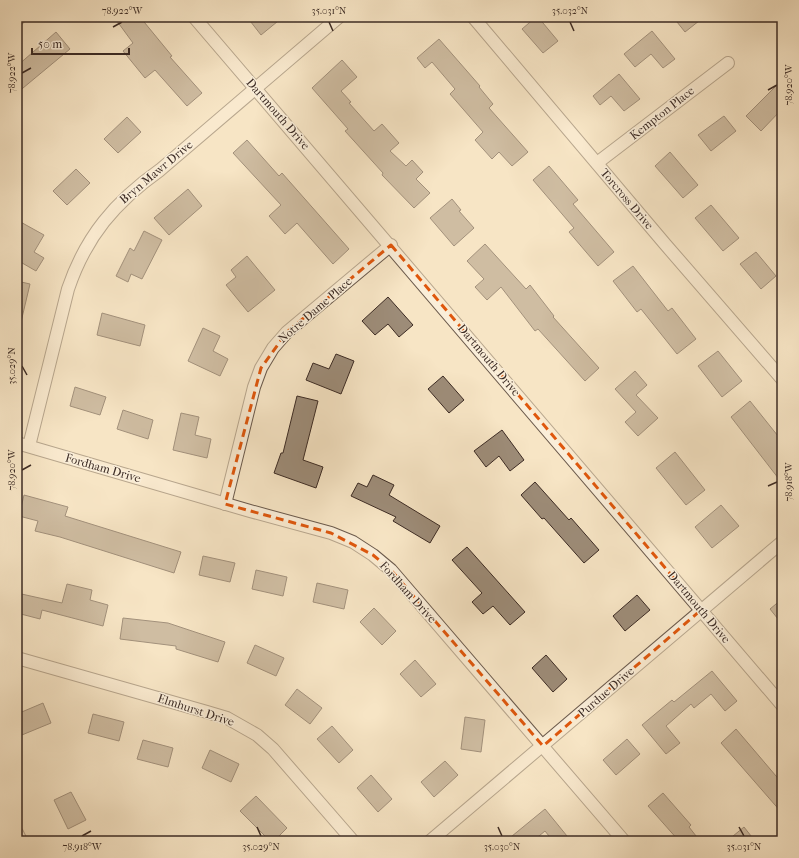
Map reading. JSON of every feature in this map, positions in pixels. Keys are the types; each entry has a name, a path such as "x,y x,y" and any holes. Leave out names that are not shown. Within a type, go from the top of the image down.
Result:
{"street":[{"path":"17,20 20,17"},
{"name":"Dartmouth Drive","path":"194,17 391,245 782,705"},
{"name":"Bryn Mawr Drive","path":"29,446 68,289 75,269 101,223 116,205 136,187 160,170 339,17"},
{"name":"Torcross Drive","path":"473,17 782,379"},
{"name":"Kempton Place","path":"597,163 728,63"},
{"name":"Notre Dame Place","path":"225,504 254,387 261,368 273,348 287,332 391,245"},
{"name":"Fordham Drive","path":"17,443 225,504 331,533 353,542 373,555 390,570 624,841"},
{"name":"Purdue Drive","path":"430,841 782,542"},
{"name":"Elmhurst Drive","path":"17,658 207,712 243,725 273,749 353,841"},
{"path":"17,833 21,841"}],"highlighted area":[{"path":"391,245 701,610 543,746 391,570 373,555 331,533 225,504 261,368 287,332"}],"building":[{"path":"114,17 140,17 172,56 170,57 202,93 187,106 155,70 145,78 123,51 133,43"},
{"path":"247,17 283,17 261,35"},
{"path":"538,17 558,41 543,53 522,29"},
{"path":"673,17 704,17 685,32"},
{"path":"652,31 675,59 663,68 651,54 635,67 624,54"},
{"path":"56,32 70,49 17,93 17,66"},
{"path":"439,39 480,86 479,87 493,104 489,108 528,152 512,166 499,152 492,159 475,140 483,132 450,94 455,89 432,62 425,68 417,58"},
{"path":"342,60 357,77 341,91 351,102 349,103 374,131 382,124 399,143 390,151 406,166 412,160 423,172 416,179 430,193 414,208 382,175 383,173 345,131 348,129 312,88"},
{"path":"619,74 640,99 624,111 611,96 600,105 593,96"},
{"path":"782,80 782,109 761,131 746,116"},
{"path":"724,116 736,131 711,151 698,135"},
{"path":"127,117 141,132 118,153 104,139"},
{"path":"247,140 279,176 282,173 349,249 333,264 297,223 285,234 269,216 281,205 233,153"},
{"path":"670,152 698,185 683,198 655,166"},
{"path":"549,166 578,200 573,204 614,252 598,266 569,232 574,228 533,180"},
{"path":"76,169 90,183 67,205 53,191"},
{"path":"188,189 202,206 169,235 154,218"},
{"path":"452,199 461,210 459,211 474,228 454,246 430,218"},
{"path":"711,205 739,238 723,251 695,218"},
{"path":"17,220 44,235 34,252 44,258 36,271 17,260"},
{"path":"144,231 162,240 142,279 131,274 128,282 116,276 130,248 134,251"},
{"path":"485,244 526,289 530,285 554,316 553,317 599,368 585,381 538,329 535,331 501,287 487,300 475,287 484,279 467,261"},
{"path":"756,252 776,276 761,289 740,264"},
{"path":"247,256 275,290 248,312 226,285 236,277 231,270"},
{"path":"633,266 668,311 672,308 696,339 677,354 641,309 637,312 613,281"},
{"path":"17,281 30,284 21,322 17,321"},
{"path":"388,297 413,325 399,337 388,324 375,335 362,321"},
{"path":"102,313 145,325 140,346 97,335"},
{"path":"203,328 220,336 213,351 228,359 220,376 188,361"},
{"path":"718,351 742,381 722,397 698,366"},
{"path":"336,354 354,361 341,394 306,380 313,363 329,369"},
{"path":"635,371 647,385 636,395 658,418 638,436 625,422 636,412 615,389"},
{"path":"443,376 464,400 449,413 428,389"},
{"path":"75,387 106,397 100,415 70,406"},
{"path":"297,396 318,401 303,460 323,467 316,488 274,473 281,453 283,453"},
{"path":"750,401 782,441 782,483 731,417"},
{"path":"123,410 153,420 148,439 117,429"},
{"path":"181,413 199,417 195,435 211,439 207,458 173,450"},
{"path":"502,430 524,460 510,471 499,456 486,467 474,451"},
{"path":"675,452 705,490 686,505 656,468"},
{"path":"373,475 394,485 389,495 440,526 430,543 393,521 396,517 351,496 358,483 367,487"},
{"path":"535,482 569,520 571,518 599,550 584,563 544,518 542,519 521,495"},
{"path":"24,495 68,507 65,516 181,552 174,573 60,537 35,531 38,521 19,516"},
{"path":"721,505 739,526 712,548 695,527"},
{"path":"467,547 525,612 510,625 493,606 483,614 472,602 482,593 452,560"},
{"path":"203,556 235,563 230,582 199,575"},
{"path":"256,570 287,577 283,596 252,589"},
{"path":"317,583 348,590 344,609 313,602"},
{"path":"67,584 92,590 90,600 108,605 103,626 42,610 40,619 17,613 17,593 62,603"},
{"path":"637,595 650,610 625,631 613,616"},
{"path":"782,599 782,624 770,609"},
{"path":"374,608 396,631 382,645 360,622"},
{"path":"123,618 168,623 225,642 218,662 176,649 176,646 120,639"},
{"path":"255,645 284,658 276,676 247,663"},
{"path":"546,655 567,679 553,692 532,668"},
{"path":"415,660 436,684 421,697 400,674"},
{"path":"712,671 737,701 725,711 711,694 694,708 691,704 666,726 680,743 666,754 642,725 672,700 674,702"},
{"path":"297,689 322,708 310,724 285,705"},
{"path":"43,703 51,723 17,737 17,714"},
{"path":"93,714 124,722 119,741 88,733"},
{"path":"465,717 485,720 481,752 461,749"},
{"path":"332,726 353,750 339,763 317,739"},
{"path":"736,729 782,783 782,813 721,743"},
{"path":"627,739 640,754 616,775 603,760"},
{"path":"143,740 173,748 168,767 137,759"},
{"path":"210,750 239,764 231,782 202,768"},
{"path":"445,761 458,775 434,797 421,782"},
{"path":"371,775 392,799 378,812 357,788"},
{"path":"71,792 86,820 68,829 54,800"},
{"path":"663,793 691,825 689,827 700,841 679,841 648,806"},
{"path":"256,796 287,828 274,841 270,841 240,811"},
{"path":"545,809 567,836 561,841 553,841 545,831 533,841 506,841"},
{"path":"744,827 755,841 727,841"}]}
